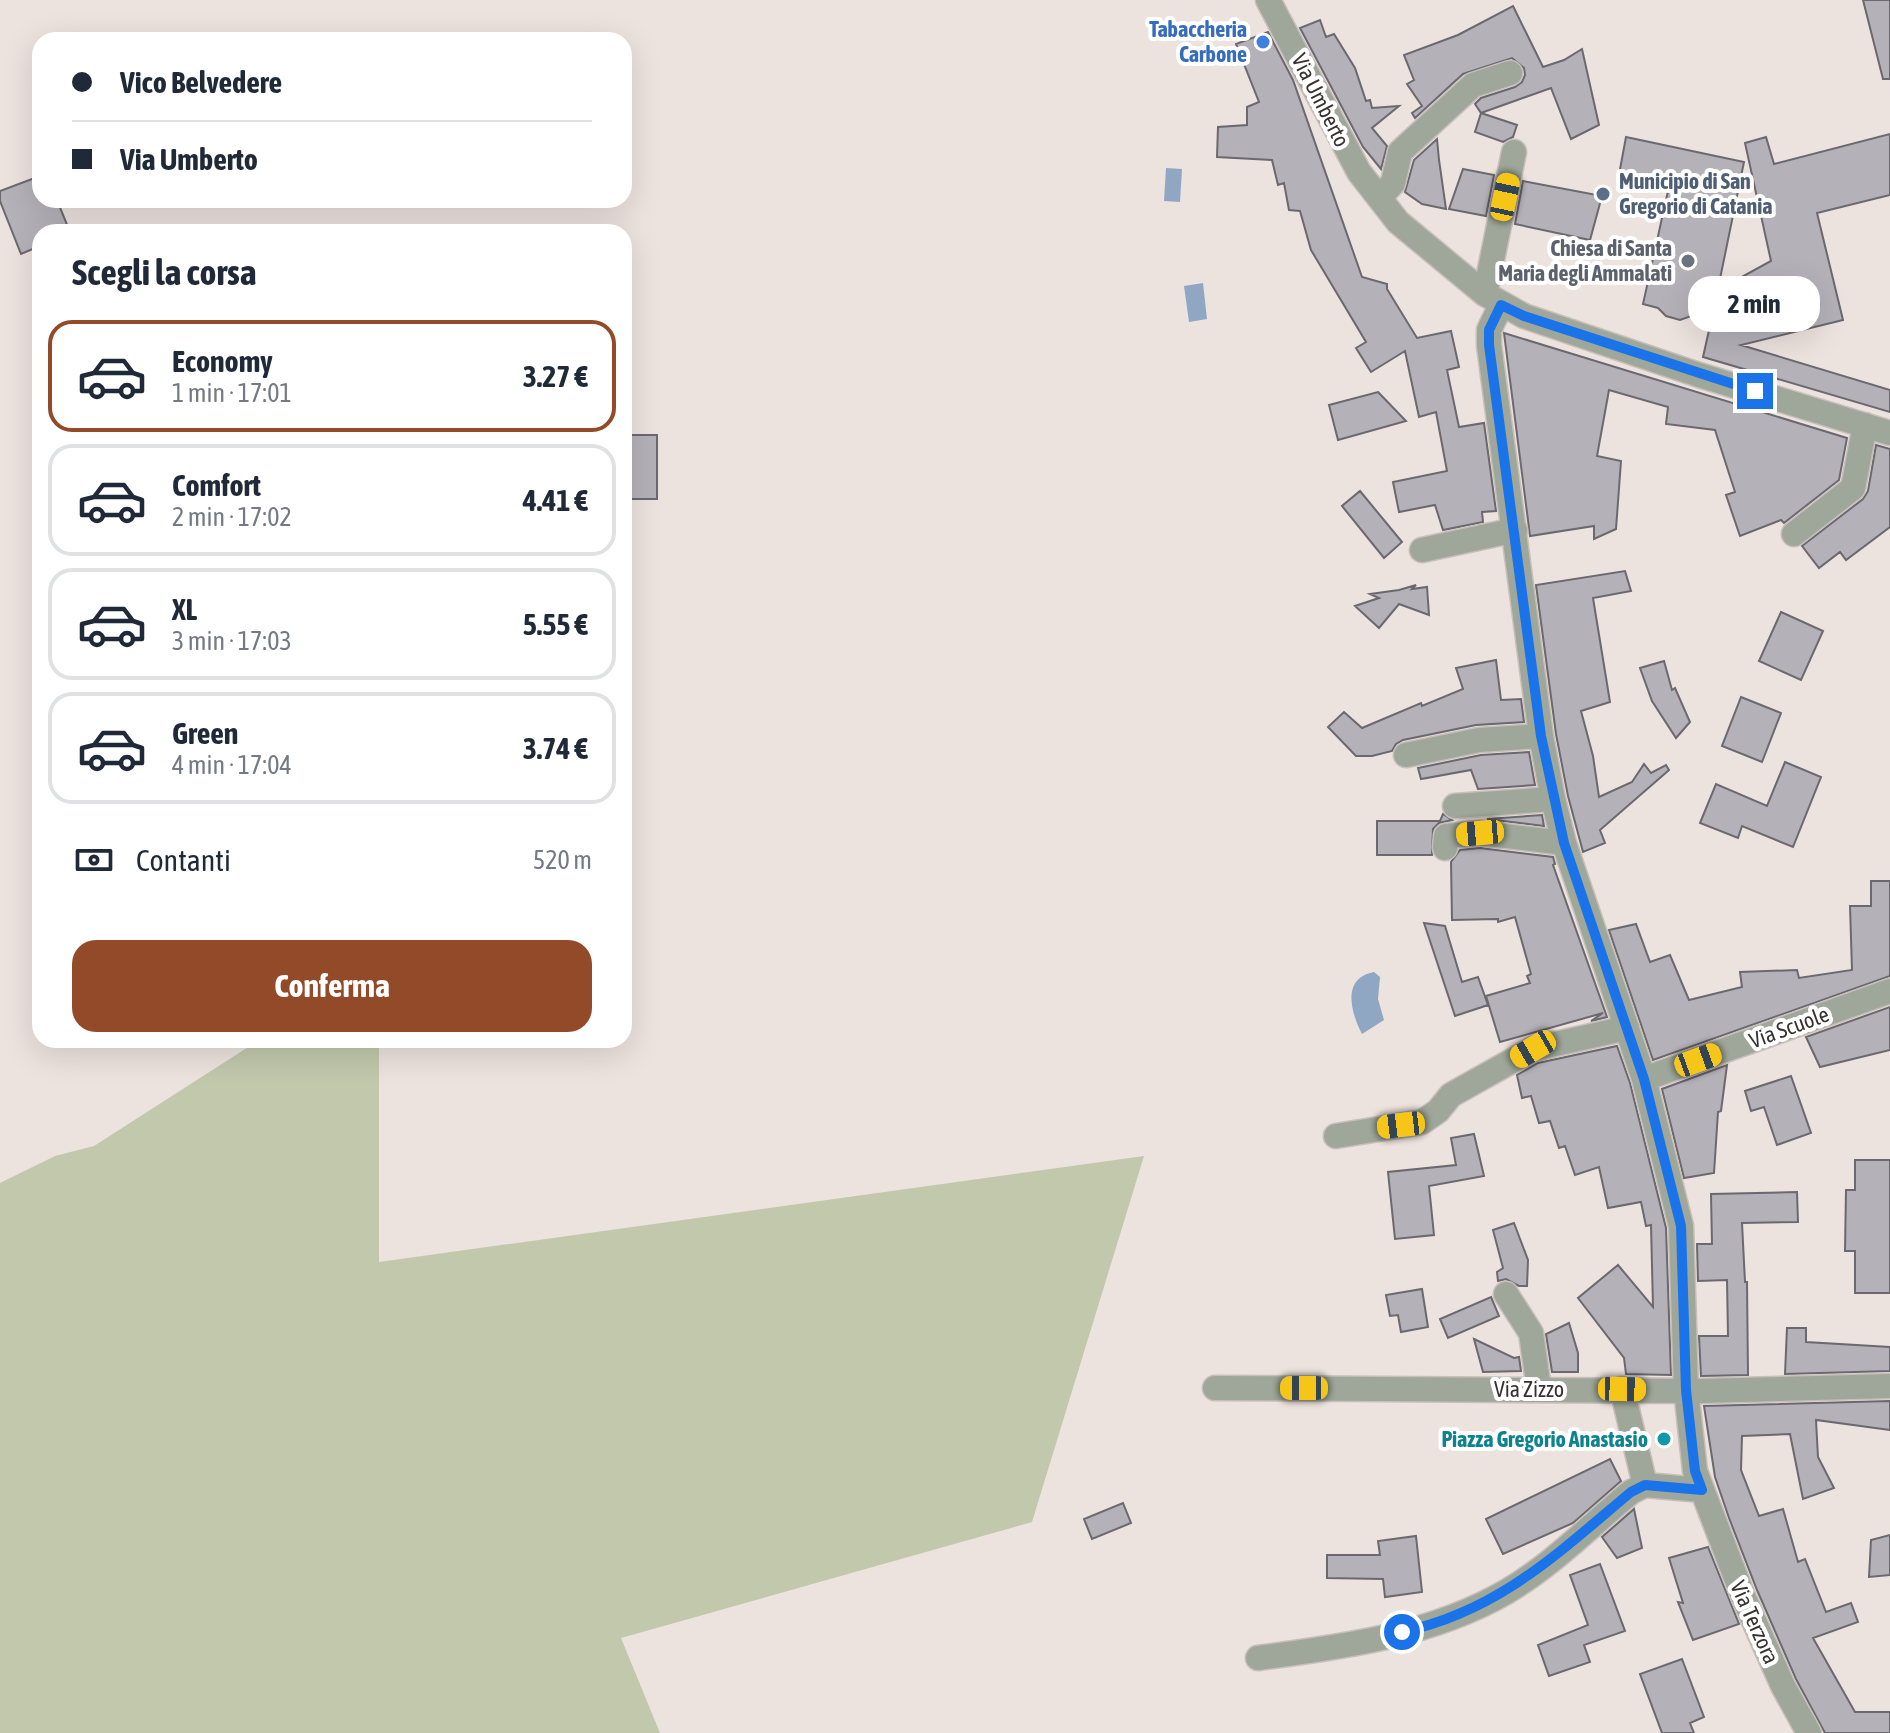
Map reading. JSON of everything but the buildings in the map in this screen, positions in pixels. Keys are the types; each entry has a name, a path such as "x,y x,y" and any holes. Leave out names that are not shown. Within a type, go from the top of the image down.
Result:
{"street":[{"name":"Via Umberto","path":"1268,0 1359,172 1398,222 1493,300 1524,316 1699,375 1865,425"},
{"path":"1380,197 1393,183 1400,152 1473,85 1510,73"},
{"path":"1493,300 1500,220 1514,152"},
{"name":"Via Terzora","path":"1493,300 1489,345 1541,736 1553,799 1564,843 1644,1079 1681,1226 1686,1390 1695,1471 1743,1596 1783,1686 1809,1733"},
{"path":"1794,534 1853,488 1865,425 1890,433"},
{"path":"1422,550 1515,530"},
{"path":"1406,755 1479,740 1541,736"},
{"path":"1455,806 1553,799"},
{"path":"1445,848 1446,836 1480,833 1564,843"},
{"name":"Via Scuole","path":"1644,1079 1890,991"},
{"path":"1336,1136 1422,1122 1438,1111 1451,1095 1533,1049 1627,1028"},
{"path":"1506,1294 1531,1333 1539,1389"},
{"name":"Via Zizzo","path":"1215,1388 1686,1390 1890,1386"},
{"path":"1622,1389 1638,1488"},
{"path":"1258,1658 1312,1651 1432,1626 1465,1613 1508,1591 1638,1488 1705,1499"}],"green space":[{"path":"247,1048 379,1048 379,1262 1144,1156 1032,1522 621,1638 660,1733 0,1733 0,1183 55,1156 94,1146"}],"water":[{"path":"1166,168 1182,169 1180,202 1164,201"},
{"path":"1203,283 1207,319 1189,322 1184,286"},
{"path":"1374,972 1380,977 1378,999 1384,1020 1362,1034 1352,1007 1353,989 1357,981"}],"place":[{"name":"Tabaccheria Carbone","path":"1263,42"},
{"name":"Municipio di San Gregorio di Catania","path":"1603,194"},
{"name":"Chiesa di Santa Maria degli Ammalati","path":"1688,261"},
{"name":"Piazza Gregorio Anastasio","path":"1664,1439"}],"route":[{"path":"1402,1632 1432,1626 1508,1591 1631,1492 1645,1485 1702,1490 1695,1471 1686,1390 1681,1226 1644,1079 1564,843 1553,799 1541,736 1489,330 1501,305 1524,316 1755,391"}]}
